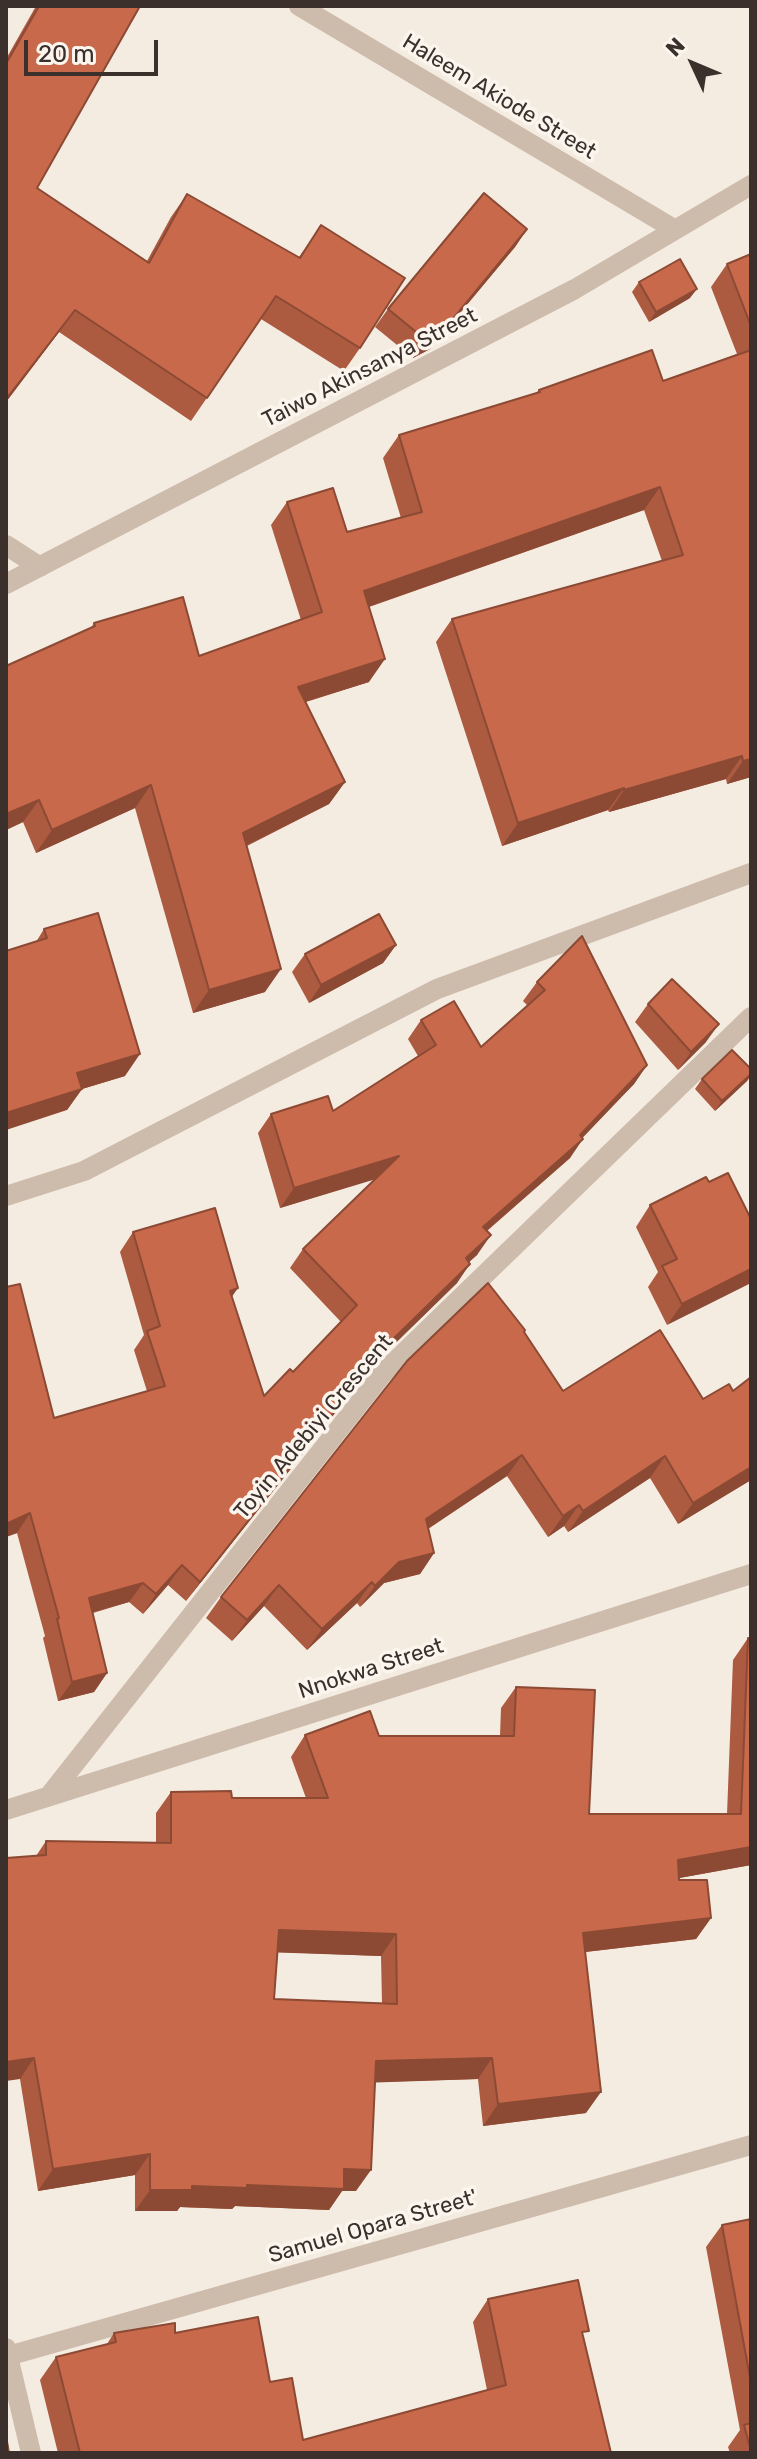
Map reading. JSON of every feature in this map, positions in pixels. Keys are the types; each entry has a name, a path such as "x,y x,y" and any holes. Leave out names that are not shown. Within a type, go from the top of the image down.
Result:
{"street":[{"name":"Haleem Akiode Street","path":"299,6 674,229"},
{"name":"Taiwo Akinsanya Street","path":"6,584 575,289 751,185"},
{"path":"6,545 40,567"},
{"path":"6,1196 84,1171 437,989 751,873"},
{"name":"Toyin Adebiyi Crescent","path":"49,1796 383,1373 751,1017"},
{"name":"Nnokwa Street","path":"6,1810 751,1574"},
{"name":"Samuel Opara Street'","path":"7,2352 751,2145"},
{"path":"7,2352 31,2453"}],"building":[{"path":"39,6 140,6 37,188 149,263 187,194 300,258 321,225 405,278 360,348 276,296 207,398 75,310 6,398 6,61"},
{"path":"484,193 527,229 443,331 426,340 388,309"},
{"path":"751,254 751,326 727,264"},
{"path":"680,259 697,289 656,312 639,282"},
{"path":"652,350 663,381 751,350 751,759 743,761 742,756 624,788 518,823 452,619 683,555 660,487 364,591 385,659 298,687 345,782 243,833 281,969 209,990 151,785 52,830 39,800 6,814 6,666 95,626 94,623 183,597 199,656 322,612 287,502 333,488 347,532 422,512 399,435 540,392"},
{"path":"98,913 140,1054 77,1073 82,1089 6,1113 6,951 47,938 44,929"},
{"path":"379,914 396,945 321,985 305,954"},
{"path":"582,936 647,1065 580,1135 583,1139 483,1227 491,1235 466,1258 470,1264 386,1346 200,1582 182,1565 156,1594 143,1583 89,1598 107,1673 72,1682 59,1618 30,1513 6,1524 6,1287 20,1284 54,1418 165,1386 147,1331 160,1326 133,1232 215,1208 238,1288 230,1291 264,1396 290,1369 293,1372 357,1305 303,1249 399,1156 294,1188 271,1114 328,1096 333,1111 436,1045 421,1020 454,1001 481,1047 545,990 537,982"},
{"path":"672,979 719,1024 691,1052 648,1004"},
{"path":"732,1050 751,1069 751,1074 722,1101 702,1079"},
{"path":"728,1173 751,1219 751,1269 682,1304 662,1266 677,1259 650,1205 706,1177 709,1182"},
{"path":"488,1283 525,1330 563,1391 660,1330 703,1399 729,1384 733,1391 751,1377 751,1467 693,1503 665,1456 583,1511 579,1505 563,1516 522,1455 426,1519 434,1553 399,1562 375,1586 372,1582 322,1629 279,1585 247,1620 221,1597 407,1361"},
{"path":"748,1638 751,1639 751,1847 678,1860 679,1880 707,1880 711,1918 583,1933 601,2092 498,2104 492,2058 376,2061 371,2170 344,2169 344,2189 247,2185 247,2188 192,2186 192,2190 150,2190 150,2154 53,2169 34,2058 6,2062 6,1858 46,1855 46,1841 171,1843 171,1792 231,1791 232,1798 328,1798 305,1735 370,1711 379,1736 514,1736 516,1687 595,1690 589,1814 741,1814","holes":["279,1930 396,1934 397,2004 274,1999"]},
{"path":"751,2219 751,2383 722,2225"},
{"path":"578,2280 589,2331 582,2332 611,2453 80,2453 56,2357 116,2342 114,2333 175,2323 175,2333 258,2317 270,2382 292,2378 303,2440 506,2385 488,2299"},
{"path":"751,2423 751,2451 744,2425"}]}
